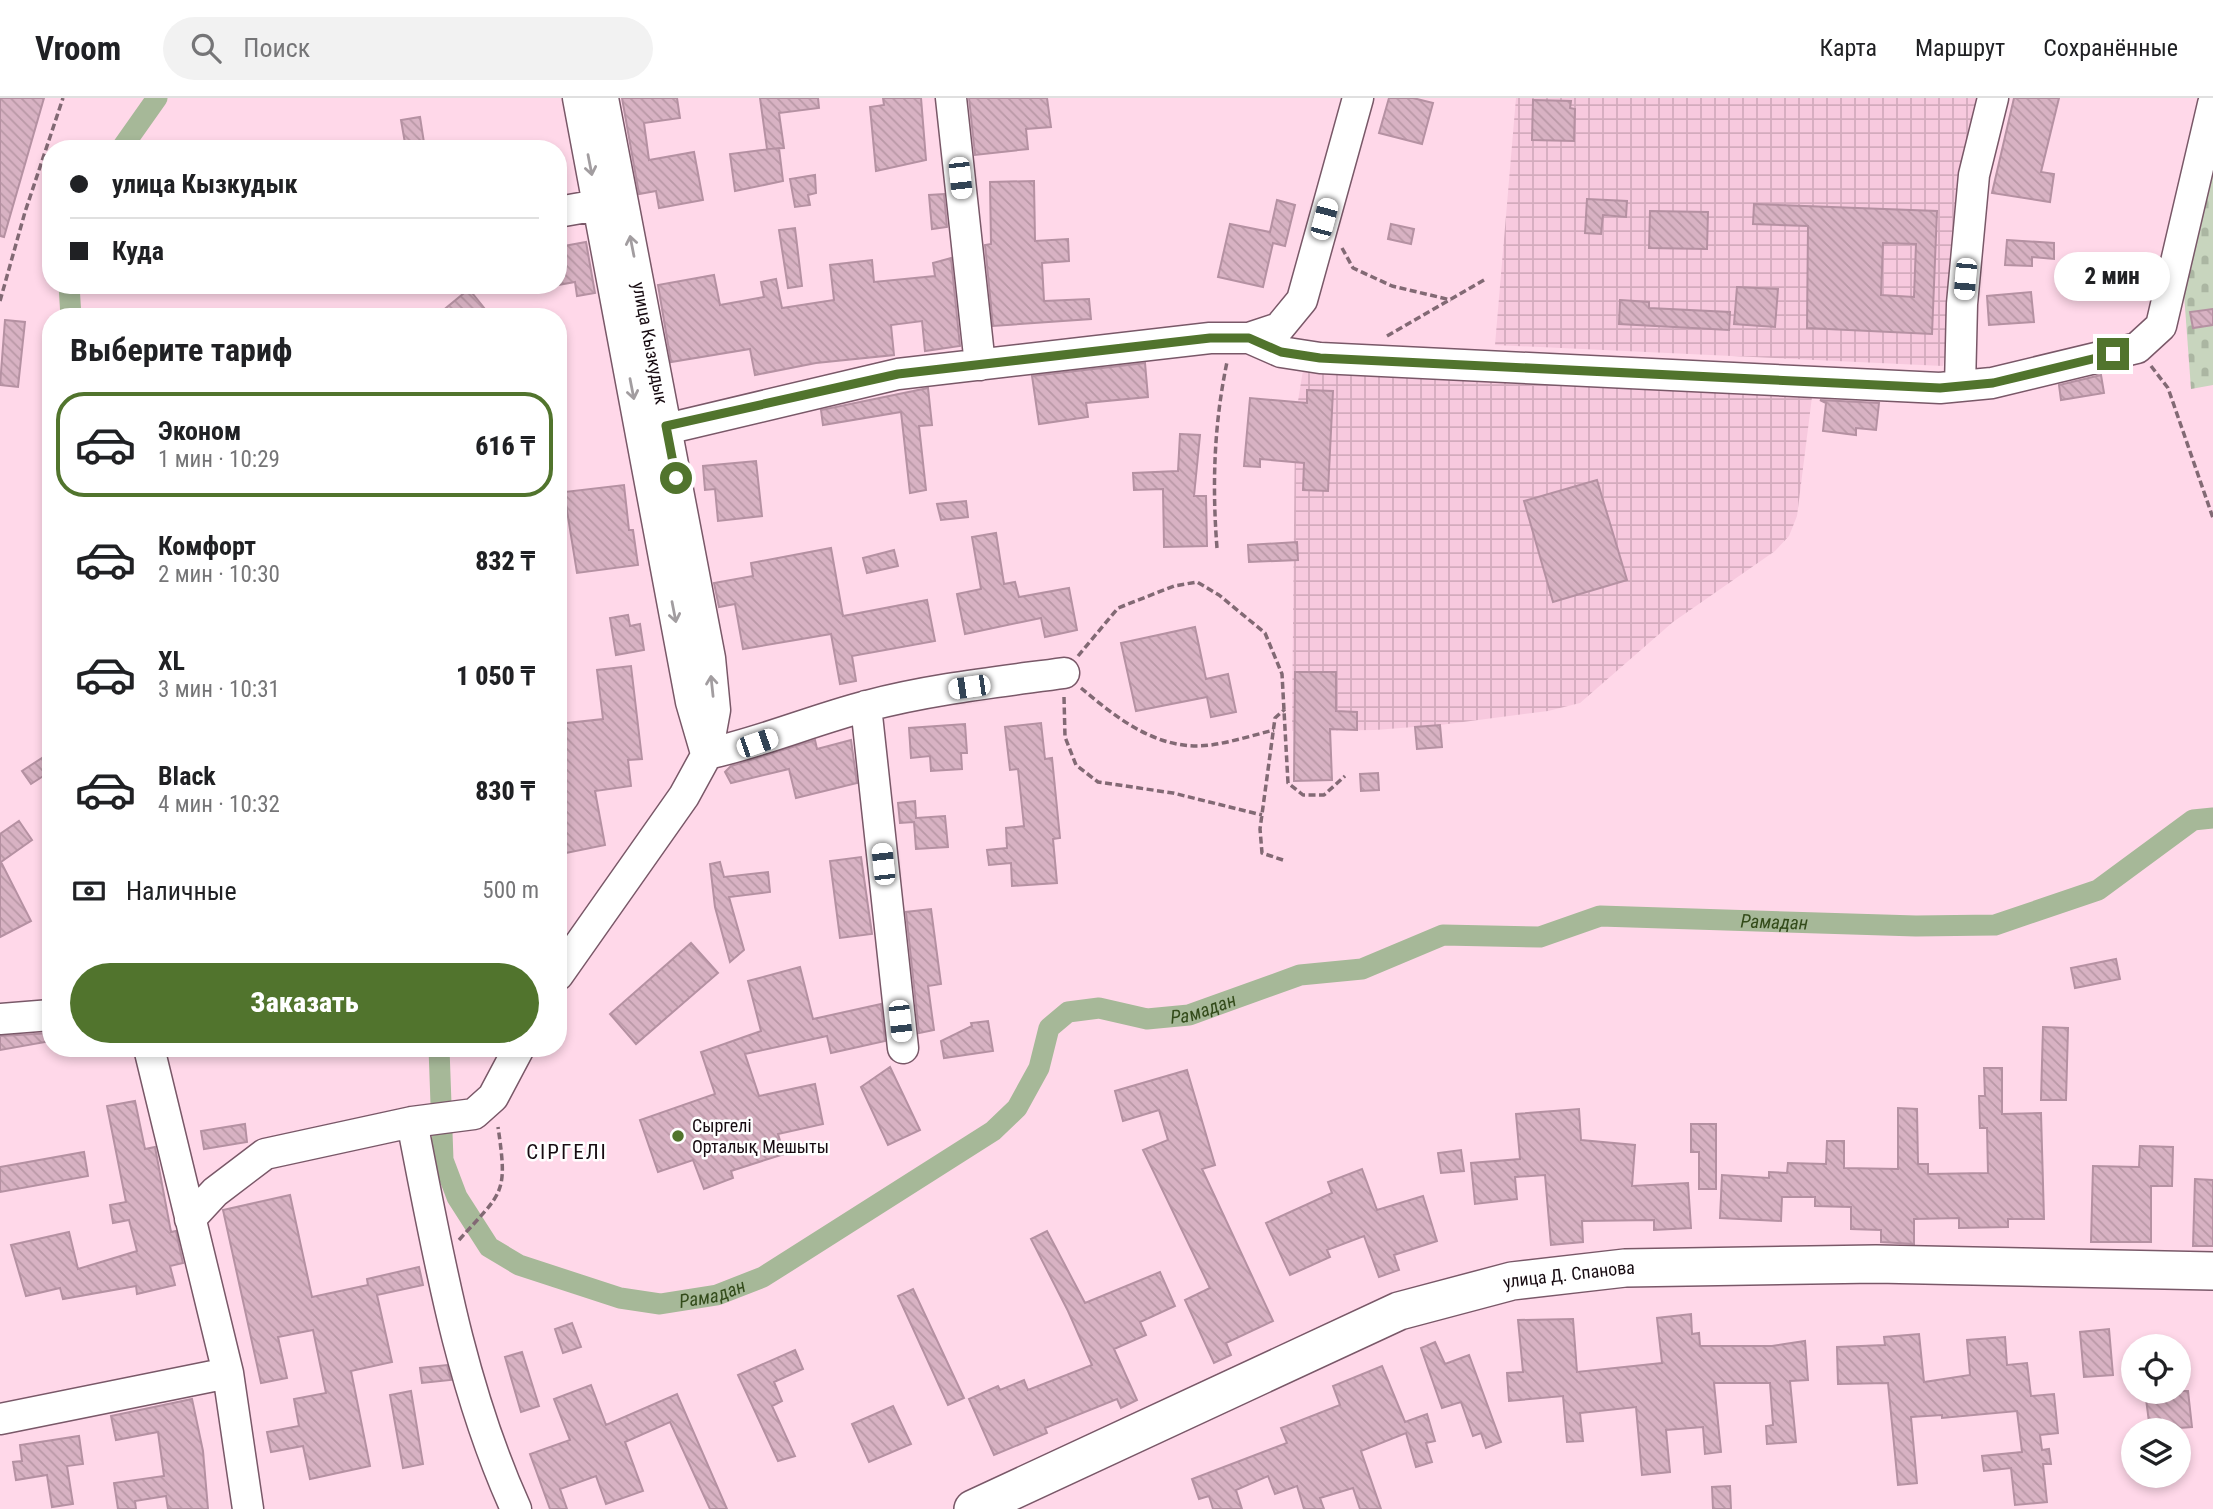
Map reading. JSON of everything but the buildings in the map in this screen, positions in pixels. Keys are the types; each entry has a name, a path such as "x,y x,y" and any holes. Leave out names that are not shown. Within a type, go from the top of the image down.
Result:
{"main road":[{"name":"улица Д. Спанова","path":"973,1509 1399,1311 1512,1281 1625,1268 1862,1264 2213,1270"}],"street":[{"path":"578,98 598,116 598,205 653,430 898,374 1210,338 1249,338 1279,328 1302,300 1358,98"},
{"path":"951,98 980,365"},
{"path":"1960,386 1962,304 1974,175 1993,98"},
{"path":"1249,338 1281,352 1320,358 1940,388 1993,383 2137,348 2161,326 2213,104"},
{"name":"улица Кызкудык","path":"567,962 684,796 706,754 715,710 710,658 653,430 598,116"},
{"path":"567,210 598,205"},
{"path":"706,754 757,743 866,706 921,694 1064,673"},
{"path":"866,706 903,1048"},
{"path":"0,1019 42,1016"},
{"path":"151,1057 228,1373 248,1509"},
{"path":"190,1219 215,1192 265,1154 484,1106 514,1057"},
{"path":"412,1122 455,1337 494,1459 516,1509"},
{"path":"0,1419 228,1373"}],"path":[{"path":"49,140 63,98"},
{"path":"0,301 42,161"},
{"path":"1324,219 1353,268 1392,286 1451,300"},
{"path":"1381,339 1484,280"},
{"path":"1217,548 1213,495 1217,408 1227,359 1249,338"},
{"path":"2137,348 2168,388 2213,518"},
{"path":"1262,815 1173,793 1098,782 1076,765 1065,737 1064,673 1118,608 1174,586 1196,582 1219,595 1265,633 1282,674 1288,783 1303,795 1324,795 1345,776"},
{"path":"1064,673 1116,718 1162,741 1209,745 1275,730"},
{"path":"1283,860 1262,853 1262,815 1275,718 1284,709"},
{"path":"466,1233 487,1212 499,1193 504,1169 484,1106"}],"shaded area":[{"path":"1516,98 1988,98 1943,366 1495,345"},
{"path":"1303,370 1813,389 1797,516 1789,536 1775,551 1673,622 1580,703 1548,711 1440,725 1375,730 1292,731 1295,420"}],"green space":[{"path":"2213,148 2213,385 2191,389 2183,280"}],"waterway":[{"name":"Рамадан","path":"127,140 157,98"},
{"name":"Рамадан","path":"70,294 70,308"},
{"name":"Рамадан","path":"439,1057 443,1160 457,1197 489,1247 519,1265 620,1298 660,1304 717,1295 763,1277 993,1131 1017,1108 1039,1068 1049,1028 1068,1012 1099,1008 1147,1019 1189,1015 1300,975 1362,969 1443,935 1540,937 1600,916 1916,926 1995,925 2098,890 2193,820 2213,818"}],"place":[{"name":"Сыргелі Орталық Мешыты","path":"678,1136"}],"district":[{"name":"СІРГЕЛІ","path":"567,1152"}],"route":[{"path":"676,478 666,426 898,374 1210,338 1249,338 1281,352 1320,358 1940,388 1993,383 2113,354"}]}
